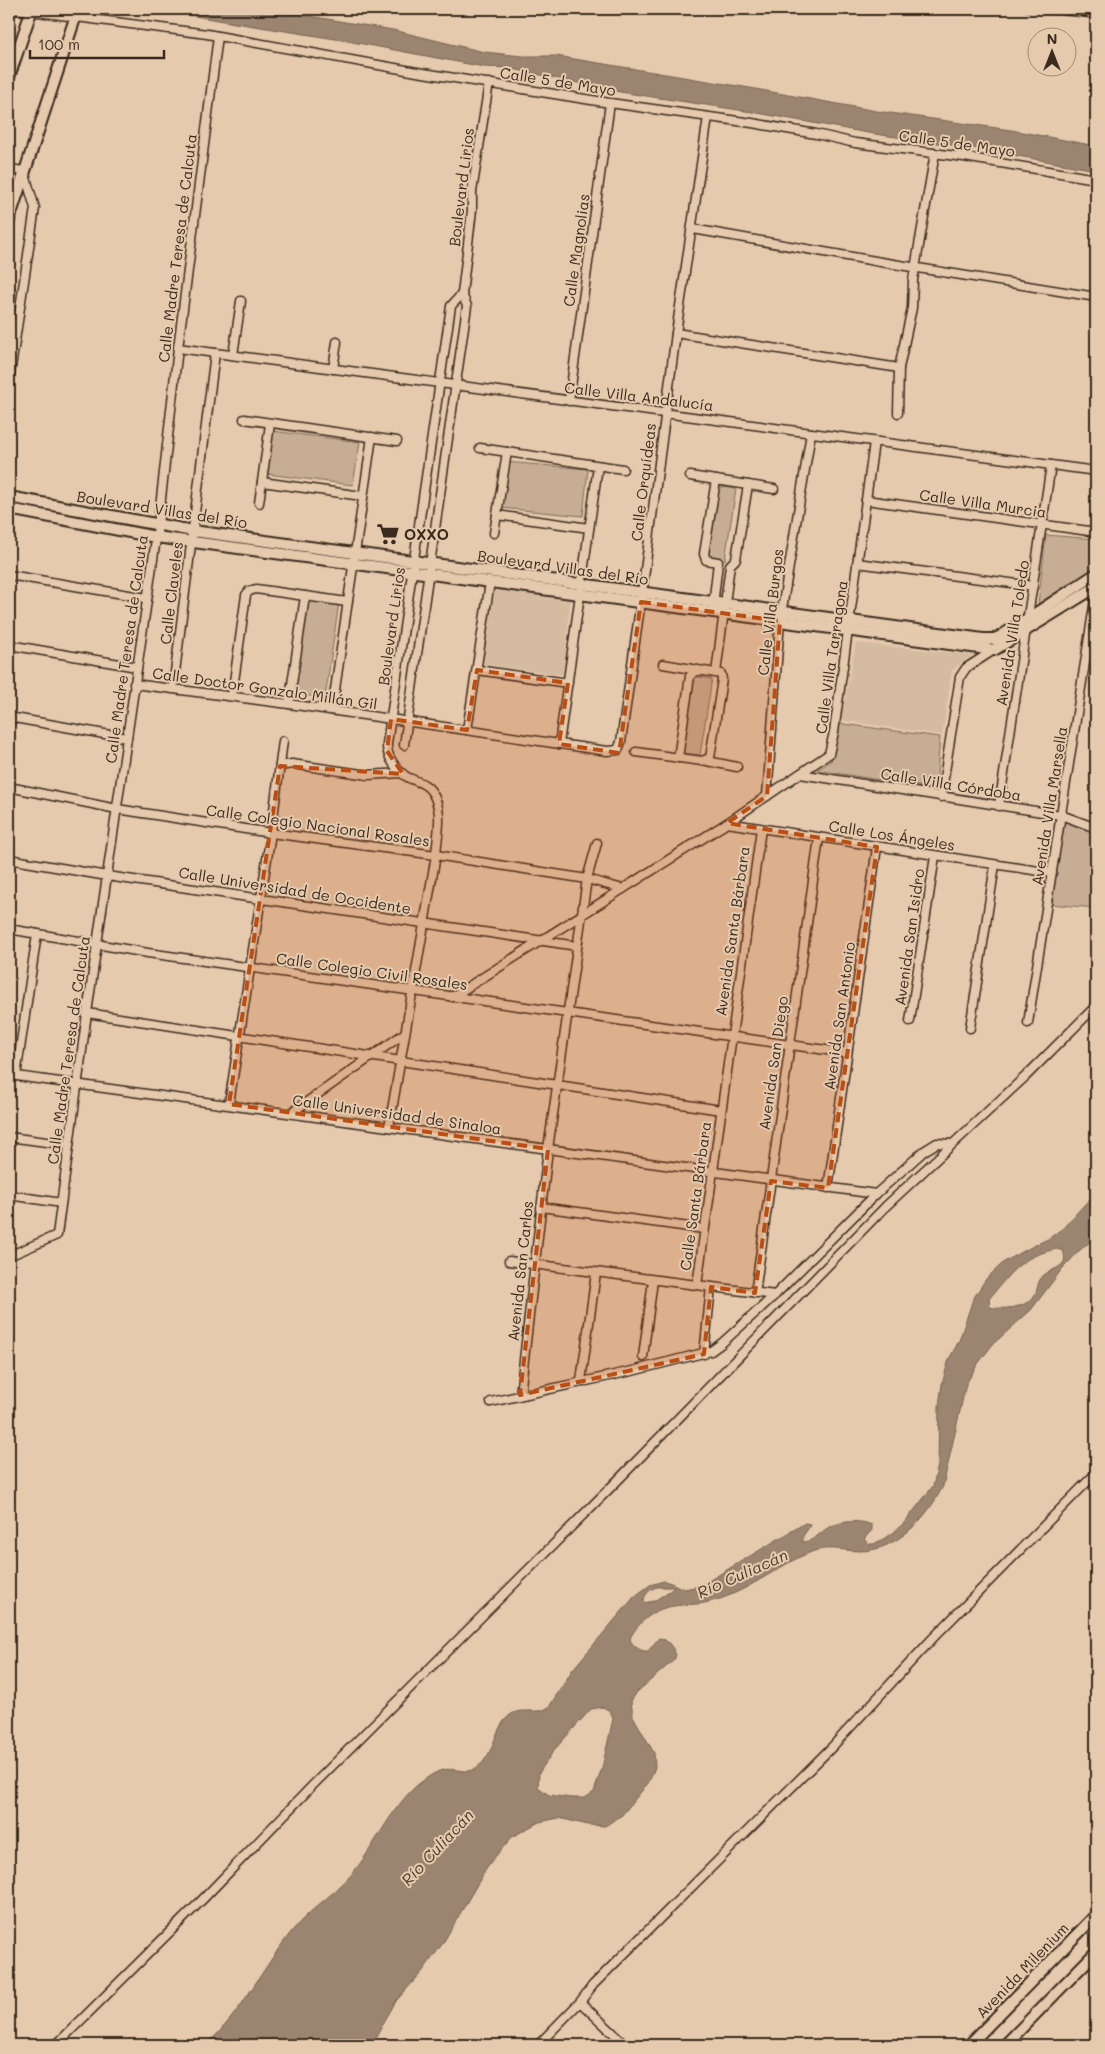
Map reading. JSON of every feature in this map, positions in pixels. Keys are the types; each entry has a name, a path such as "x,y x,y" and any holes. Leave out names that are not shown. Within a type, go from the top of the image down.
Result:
{"street":[{"name":"Calle 5 de Mayo","path":"15,9 76,13 610,104 708,117 816,134 855,143 934,153 1096,180"},
{"path":"9,77 32,10"},
{"path":"9,220 76,13"},
{"name":"Calle Madre Teresa de Calcuta","path":"9,1256 57,1235 87,1013 158,525 178,348 218,36"},
{"name":"Boulevard Lirios","path":"404,745 467,306 462,294 472,210 472,192 489,84"},
{"name":"Calle Magnolias","path":"569,401 610,104"},
{"name":"Calle Orquídeas","path":"559,744 607,751 616,751 620,746 642,598 676,333 693,229 708,117"},
{"path":"898,413 899,368 912,308 913,280 934,153"},
{"path":"9,169 24,172"},
{"path":"9,381 35,208 24,172"},
{"path":"693,229 1096,297"},
{"name":"Boulevard Lirios","path":"402,773 387,751 451,306 462,294"},
{"path":"233,355 241,301"},
{"path":"676,333 899,368"},
{"path":"333,369 337,342"},
{"name":"Calle Villa Andalucía","path":"178,348 1096,471"},
{"name":"Calle Claveles","path":"173,688 215,353"},
{"path":"244,419 397,441"},
{"path":"259,503 270,424"},
{"name":"Calle Villa Burgos","path":"767,796 780,617 811,433"},
{"path":"332,710 372,437"},
{"name":"Calle Villa Tarragona","path":"452,996 582,916 826,757 831,750 874,442"},
{"path":"480,448 623,469"},
{"path":"494,532 507,452"},
{"name":"Avenida Villa Toledo","path":"999,806 1051,465"},
{"path":"408,722 559,744 598,466"},
{"path":"690,476 774,489"},
{"path":"713,608 718,562 706,560 704,554 716,480"},
{"path":"262,482 362,496"},
{"path":"716,673 730,565 736,559 748,485"},
{"name":"Boulevard Villas del Río","path":"9,497 158,525 192,536"},
{"name":"Calle Villa Murcia","path":"866,500 1096,532"},
{"name":"Boulevard Villas del Río","path":"9,508 156,536 192,536 849,626 994,640 1029,617 1095,580"},
{"path":"497,515 589,528"},
{"path":"857,562 1033,586"},
{"name":"Boulevard Villas del Río","path":"429,568 490,582 580,589"},
{"path":"9,575 147,598"},
{"name":"Boulevard Villas del Río","path":"849,626 994,650 1027,630 1095,580"},
{"path":"467,730 490,582"},
{"path":"232,696 246,595 249,591 256,589 348,602"},
{"name":"Avenida Villa Marsella","path":"1028,1022 1096,593"},
{"path":"289,704 304,596"},
{"path":"9,645 137,667"},
{"path":"941,797 960,677 966,668 994,650"},
{"path":"663,664 721,674 722,679 709,757"},
{"path":"477,670 568,683"},
{"path":"678,758 690,676 695,671 700,670"},
{"name":"Calle Doctor Gonzalo Millán Gil","path":"134,684 232,696 408,722"},
{"path":"9,717 127,738"},
{"path":"229,1104 271,833 283,741"},
{"path":"636,752 678,758 709,757 737,766"},
{"path":"280,766 292,764 368,775 402,773 408,778 424,783 436,799 440,815 436,855 389,1127"},
{"name":"Calle Villa Córdoba","path":"800,774 1061,815 1096,828"},
{"name":"Calle Colegio Nacional Rosales","path":"9,787 117,809 271,833 436,855 587,879 623,889"},
{"name":"Calle Los Ángeles","path":"727,823 1052,873"},
{"name":"Avenida Santa Bárbara","path":"721,1110 761,829"},
{"name":"Avenida San Diego","path":"754,1293 820,838"},
{"name":"Avenida San Carlos","path":"520,1395 557,1085 587,879 597,843"},
{"name":"Avenida San Antonio","path":"828,1188 877,847"},
{"name":"Avenida San Isidro","path":"910,1021 935,856"},
{"name":"Calle Universidad de Occidente","path":"9,859 107,876 577,946"},
{"path":"970,1028 995,865"},
{"name":"Calle Colegio Civil Rosales","path":"9,929 97,945 847,1053"},
{"path":"12,1075 37,934"},
{"path":"56,2045 610,1488 886,1206 1026,1076 1096,1006"},
{"path":"87,1013 721,1110"},
{"path":"291,1113 405,1033"},
{"name":"Calle Universidad de Sinaloa","path":"12,1075 712,1173 876,1194"},
{"name":"Calle Santa Bárbara","path":"697,1285 721,1110"},
{"path":"9,1136 69,1145"},
{"path":"491,1402 704,1354 722,1343 775,1295 876,1194 928,1148 938,1143 951,1144"},
{"path":"9,1195 61,1202"},
{"path":"541,1207 704,1229"},
{"name":"Calle Santa Bárbara","path":"509,1261 775,1295"},
{"path":"581,1381 596,1273"},
{"path":"643,1357 653,1280"},
{"path":"704,1354 711,1287"},
{"path":"538,2045 580,2002 592,1984 831,1748 933,1638 1096,1473"},
{"name":"Avenida Milenium","path":"969,2045 1096,1915"},
{"path":"1005,2045 1096,1952"},
{"path":"580,2002 626,2045"}],"highlighted area":[{"path":"641,602 780,621 767,796 727,823 877,847 828,1188 771,1181 755,1293 711,1287 704,1354 520,1395 548,1149 229,1104 280,766 403,774 387,751 391,719 467,730 477,670 568,683 559,744 619,753"}],"shaded area":[{"path":"272,431 360,442 353,485 267,474"},
{"path":"505,462 588,469 583,516 501,508"},
{"path":"715,486 736,489 725,560 704,557"},
{"path":"1046,535 1096,539 1096,567 1038,604"},
{"path":"495,590 570,600 564,675 480,664"},
{"path":"308,598 339,602 325,698 294,694"},
{"path":"856,643 974,655 952,670 942,735 841,720"},
{"path":"692,676 712,679 700,755 681,753"},
{"path":"836,723 940,737 936,789 817,770 831,761"},
{"path":"1063,818 1096,830 1096,908 1049,904"}],"water":[{"path":"155,9 267,9 393,30 484,52 522,56 556,56 876,111 1011,130 1096,146 1096,170 973,148 868,133 752,112 620,92 508,68 484,67 342,40"},
{"name":"Río Culiacán","path":"1096,1192 1096,1237 1062,1269 1031,1310 993,1344 977,1365 966,1384 943,1486 929,1509 910,1530 899,1539 874,1549 860,1551 825,1549 814,1551 733,1594 704,1603 671,1606 658,1610 636,1628 630,1639 637,1648 648,1651 659,1638 668,1642 676,1655 674,1660 637,1692 631,1701 633,1716 654,1753 655,1767 649,1782 622,1815 605,1826 588,1825 559,1818 539,1822 512,1837 489,1864 443,1943 422,1972 396,2001 371,2045 206,2045 241,2005 292,1931 352,1874 392,1815 414,1788 439,1771 447,1769 468,1771 476,1768 487,1757 504,1720 515,1712 540,1711 549,1707 573,1669 635,1596 650,1585 664,1581 684,1589 700,1586 805,1523 810,1524 810,1526 803,1536 803,1542 812,1539 831,1526 855,1522 872,1525 872,1530 864,1539 868,1544 874,1544 892,1534 905,1522 933,1486 938,1465 939,1406 942,1384 949,1359 959,1341 973,1299 986,1279 1004,1262 1048,1239 1063,1228","holes":["1057,1249 1063,1251 1064,1261 1058,1268 1041,1278 1031,1300 1020,1306 990,1307 989,1299 1018,1266 1034,1256","657,1587 674,1588 654,1601 644,1603 646,1595","603,1707 610,1711 613,1719 602,1768 594,1792 585,1798 549,1795 538,1787 539,1773 554,1750 591,1709"]}],"railway":[{"path":"1024,9 1096,17"}],"place":[{"name":"OXXO","path":"388,534"}]}
